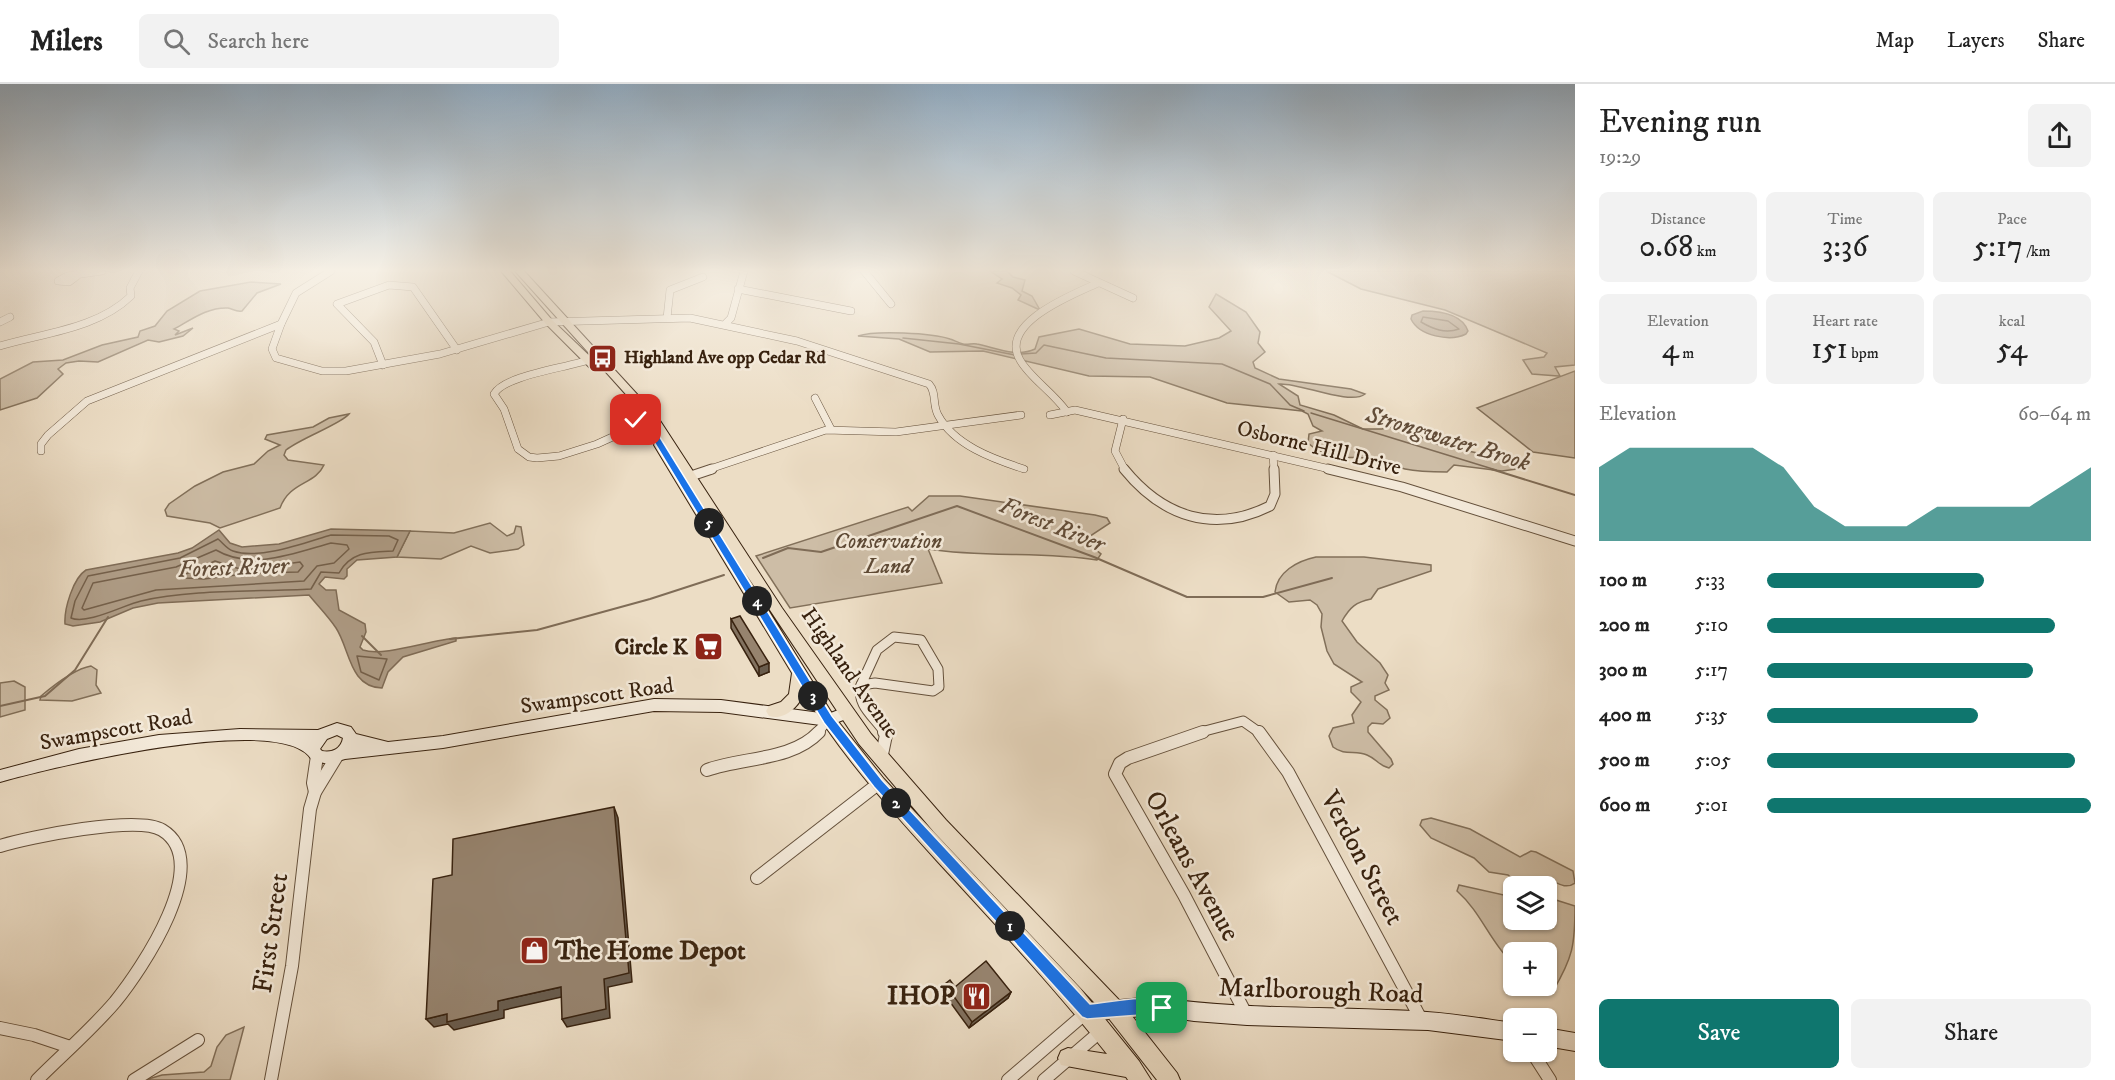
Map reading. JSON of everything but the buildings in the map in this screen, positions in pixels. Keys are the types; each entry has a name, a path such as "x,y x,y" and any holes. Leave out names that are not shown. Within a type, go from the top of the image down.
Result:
{"main road":[{"name":"Highland Avenue","path":"545,317 645,421 828,720 878,784 1087,1012 1136,1074"},
{"name":"Highland Avenue","path":"561,317 645,407 777,612 846,712 882,759 940,826 1114,1009 1170,1080"},
{"path":"774,711 793,702 798,694 797,670"},
{"path":"1068,1058 1136,1074"}],"street":[{"path":"0,346 93,317"},
{"path":"284,317 272,349 273,356 280,361 328,372 383,365 456,350 549,322 698,318 813,345 929,384 934,390 934,406 944,425 969,444 1024,469"},
{"path":"352,317 371,338 383,365"},
{"path":"433,317 456,350"},
{"path":"726,324 731,317"},
{"path":"1035,317 1020,332 1015,344 1016,355 1054,394 1067,412"},
{"path":"41,451 41,444 48,435 87,401 281,324"},
{"path":"588,360 544,372 497,389 494,394 504,406 514,441 519,450 530,458 555,457 618,435 625,429 645,421"},
{"path":"815,398 831,429"},
{"name":"Osborne Hill Drive","path":"1050,415 1075,410 1124,420 1402,487 1575,541"},
{"path":"691,476 831,429 896,432 1022,415"},
{"path":"1124,420 1115,439 1115,452 1122,466 1153,498 1173,511 1196,519 1219,523 1240,520 1270,506 1275,494 1273,456"},
{"path":"625,429 645,421"},
{"path":"861,685 874,683 933,691 939,687 940,675 921,640 894,637 877,650 861,685 858,693 886,735 882,759"},
{"name":"Swampscott Road","path":"340,755 654,705 696,704 774,711 828,720"},
{"path":"706,770 735,759 783,753 805,746 818,736 828,720 846,712"},
{"name":"Orleans Avenue","path":"1247,1016 1184,895 1119,783 1116,770 1128,758 1190,735 1235,722 1250,723"},
{"name":"Verdon Street","path":"1250,723 1263,736 1293,779 1422,1021"},
{"path":"342,729 349,733 351,738 340,755 326,759 315,752 321,736 331,730 342,729"},
{"name":"Swampscott Road","path":"277,736 315,752"},
{"name":"Swampscott Road","path":"0,776 62,758 166,738 321,736"},
{"name":"Swampscott Road","path":"351,738 389,748"},
{"name":"First Street","path":"271,1080 290,975 315,792 313,783 315,752"},
{"name":"First Street","path":"315,792 340,755"},
{"path":"757,878 878,784"},
{"path":"0,846 113,825 146,825 164,830 176,841 180,850 179,886 154,945 116,1001 37,1080"},
{"name":"Marlborough Road","path":"1087,1012 1154,1006 1247,1016 1422,1021 1503,1031"},
{"path":"1044,1080 1102,1029 1114,1009"},
{"path":"1008,1080 1087,1012"},
{"path":"0,1028 34,1035 70,1047"},
{"path":"1557,1039 1575,1042"},
{"path":"134,1080 168,1062 198,1040"},
{"path":"1538,1062 1550,1080"}],"green space":[{"path":"162,317 195,317 174,329 179,331 175,335 193,328 183,336 159,342 148,340 98,362 66,363 58,369 63,374 37,398 0,410 0,379 33,362 63,360 102,345 138,337 140,331 155,326"},
{"path":"1219,317 1250,317 1260,332 1258,343 1265,352 1253,362 1255,368 1279,379 1351,389 1365,394 1358,397 1336,396 1298,386 1279,384 1298,396 1300,405 1334,415 1363,429 1382,429 1406,423 1417,434 1429,441 1490,456 1517,469 1502,471 1454,465 1447,472 1421,471 1402,468 1379,459 1333,456 1308,443 1309,434 1322,431 1313,426 1308,414 1302,411 1227,403 1150,377 1089,376 983,351 930,352 899,339 858,336 877,333 917,334 952,339 963,344 977,344 1020,352 1035,349 1039,337 1079,329 1130,344 1185,346 1219,338 1231,331"},
{"path":"1463,317 1575,317 1575,365 1555,367 1560,376 1532,374 1523,360 1544,357 1547,353"},
{"path":"1575,371 1575,458 1533,452 1477,408"},
{"path":"349,414 286,450 284,455 288,460 324,465 315,476 290,493 280,508 220,528 210,523 167,516 165,510 169,504 195,486 223,472 254,464 268,451 280,445 265,439 267,435 313,427 329,418"},
{"name":"Conservation Land","path":"929,496 960,496 1095,515 1107,518 1110,523 1084,540 1101,554 1097,560 928,549 942,583 790,608 756,556 908,507 912,511"},
{"path":"490,523 507,536 514,533 516,526 521,527 524,545 518,549 490,553 471,546 441,559 397,557 410,531 454,533"},
{"path":"1316,557 1364,557 1431,565 1431,571 1378,589 1371,599 1354,606 1342,621 1357,642 1380,663 1388,675 1385,683 1389,690 1375,696 1375,700 1387,710 1390,718 1383,724 1372,723 1368,727 1368,732 1391,759 1393,764 1389,768 1367,755 1337,750 1333,747 1329,736 1333,728 1354,723 1352,715 1361,702 1351,692 1351,687 1362,682 1334,664 1327,651 1321,627 1322,614 1317,605 1310,600 1289,602 1275,592 1284,573 1302,561"},
{"path":"91,666 97,670 96,685 101,693 72,701 40,700 41,696 65,678 78,670"},
{"path":"14,681 25,687 25,710 0,717 0,683"},
{"path":"1431,818 1470,829 1520,857 1531,851 1536,852 1573,871 1575,883 1562,885 1557,883 1557,876 1509,876 1489,872 1474,858 1431,838 1420,825 1422,820"},
{"path":"1459,885 1503,895 1503,930 1557,930 1557,900 1575,906 1572,950 1557,984 1557,942 1503,942 1503,952 1473,908 1457,891"},
{"path":"244,1027 230,1080 145,1080 162,1075 204,1072 211,1066 217,1047 226,1035"}],"water":[{"path":"1456,317 1465,325 1468,331 1459,336 1436,336 1421,330 1411,319"},
{"path":"331,529 410,531 397,557 357,560 347,569 347,576 344,579 325,577 319,584 326,590 336,590 339,610 365,624 366,632 360,647 363,650 383,651 445,639 456,638 456,641 403,657 388,672 382,688 371,686 357,674 336,628 309,595 158,603 133,608 100,622 73,626 65,624 70,594 81,574 86,570 178,553 192,548 219,530 230,543 242,547 279,544"}],"waterway":[{"name":"Strongwater Brook","path":"903,338 959,344 1015,355"},
{"name":"Strongwater Brook","path":"1021,354 1036,353 1044,345 1106,358 1222,364 1270,384 1290,405 1304,411"},
{"name":"Strongwater Brook","path":"1311,413 1496,470"},
{"name":"Strongwater Brook","path":"1491,469 1575,495"},
{"name":"Forest River","path":"763,558 788,548 821,552 957,506 1094,557 1187,597 1263,597 1332,578"},
{"name":"Forest River","path":"450,639 537,630 650,599 724,575"},
{"name":"Forest River","path":"0,706 45,696 75,670 108,617"},
{"name":"Forest River","path":"362,636 381,655"}],"place":[{"name":"Highland Ave opp Cedar Rd","path":"603,358"},
{"name":"Circle K","path":"709,647"},
{"name":"The Home Depot","path":"534,951"},
{"name":"IHOP","path":"976,996"}],"route":[{"path":"636,420 641,417 648,426 828,720 878,784 1008,923 1087,1012 1138,1006 1162,1008"}]}
